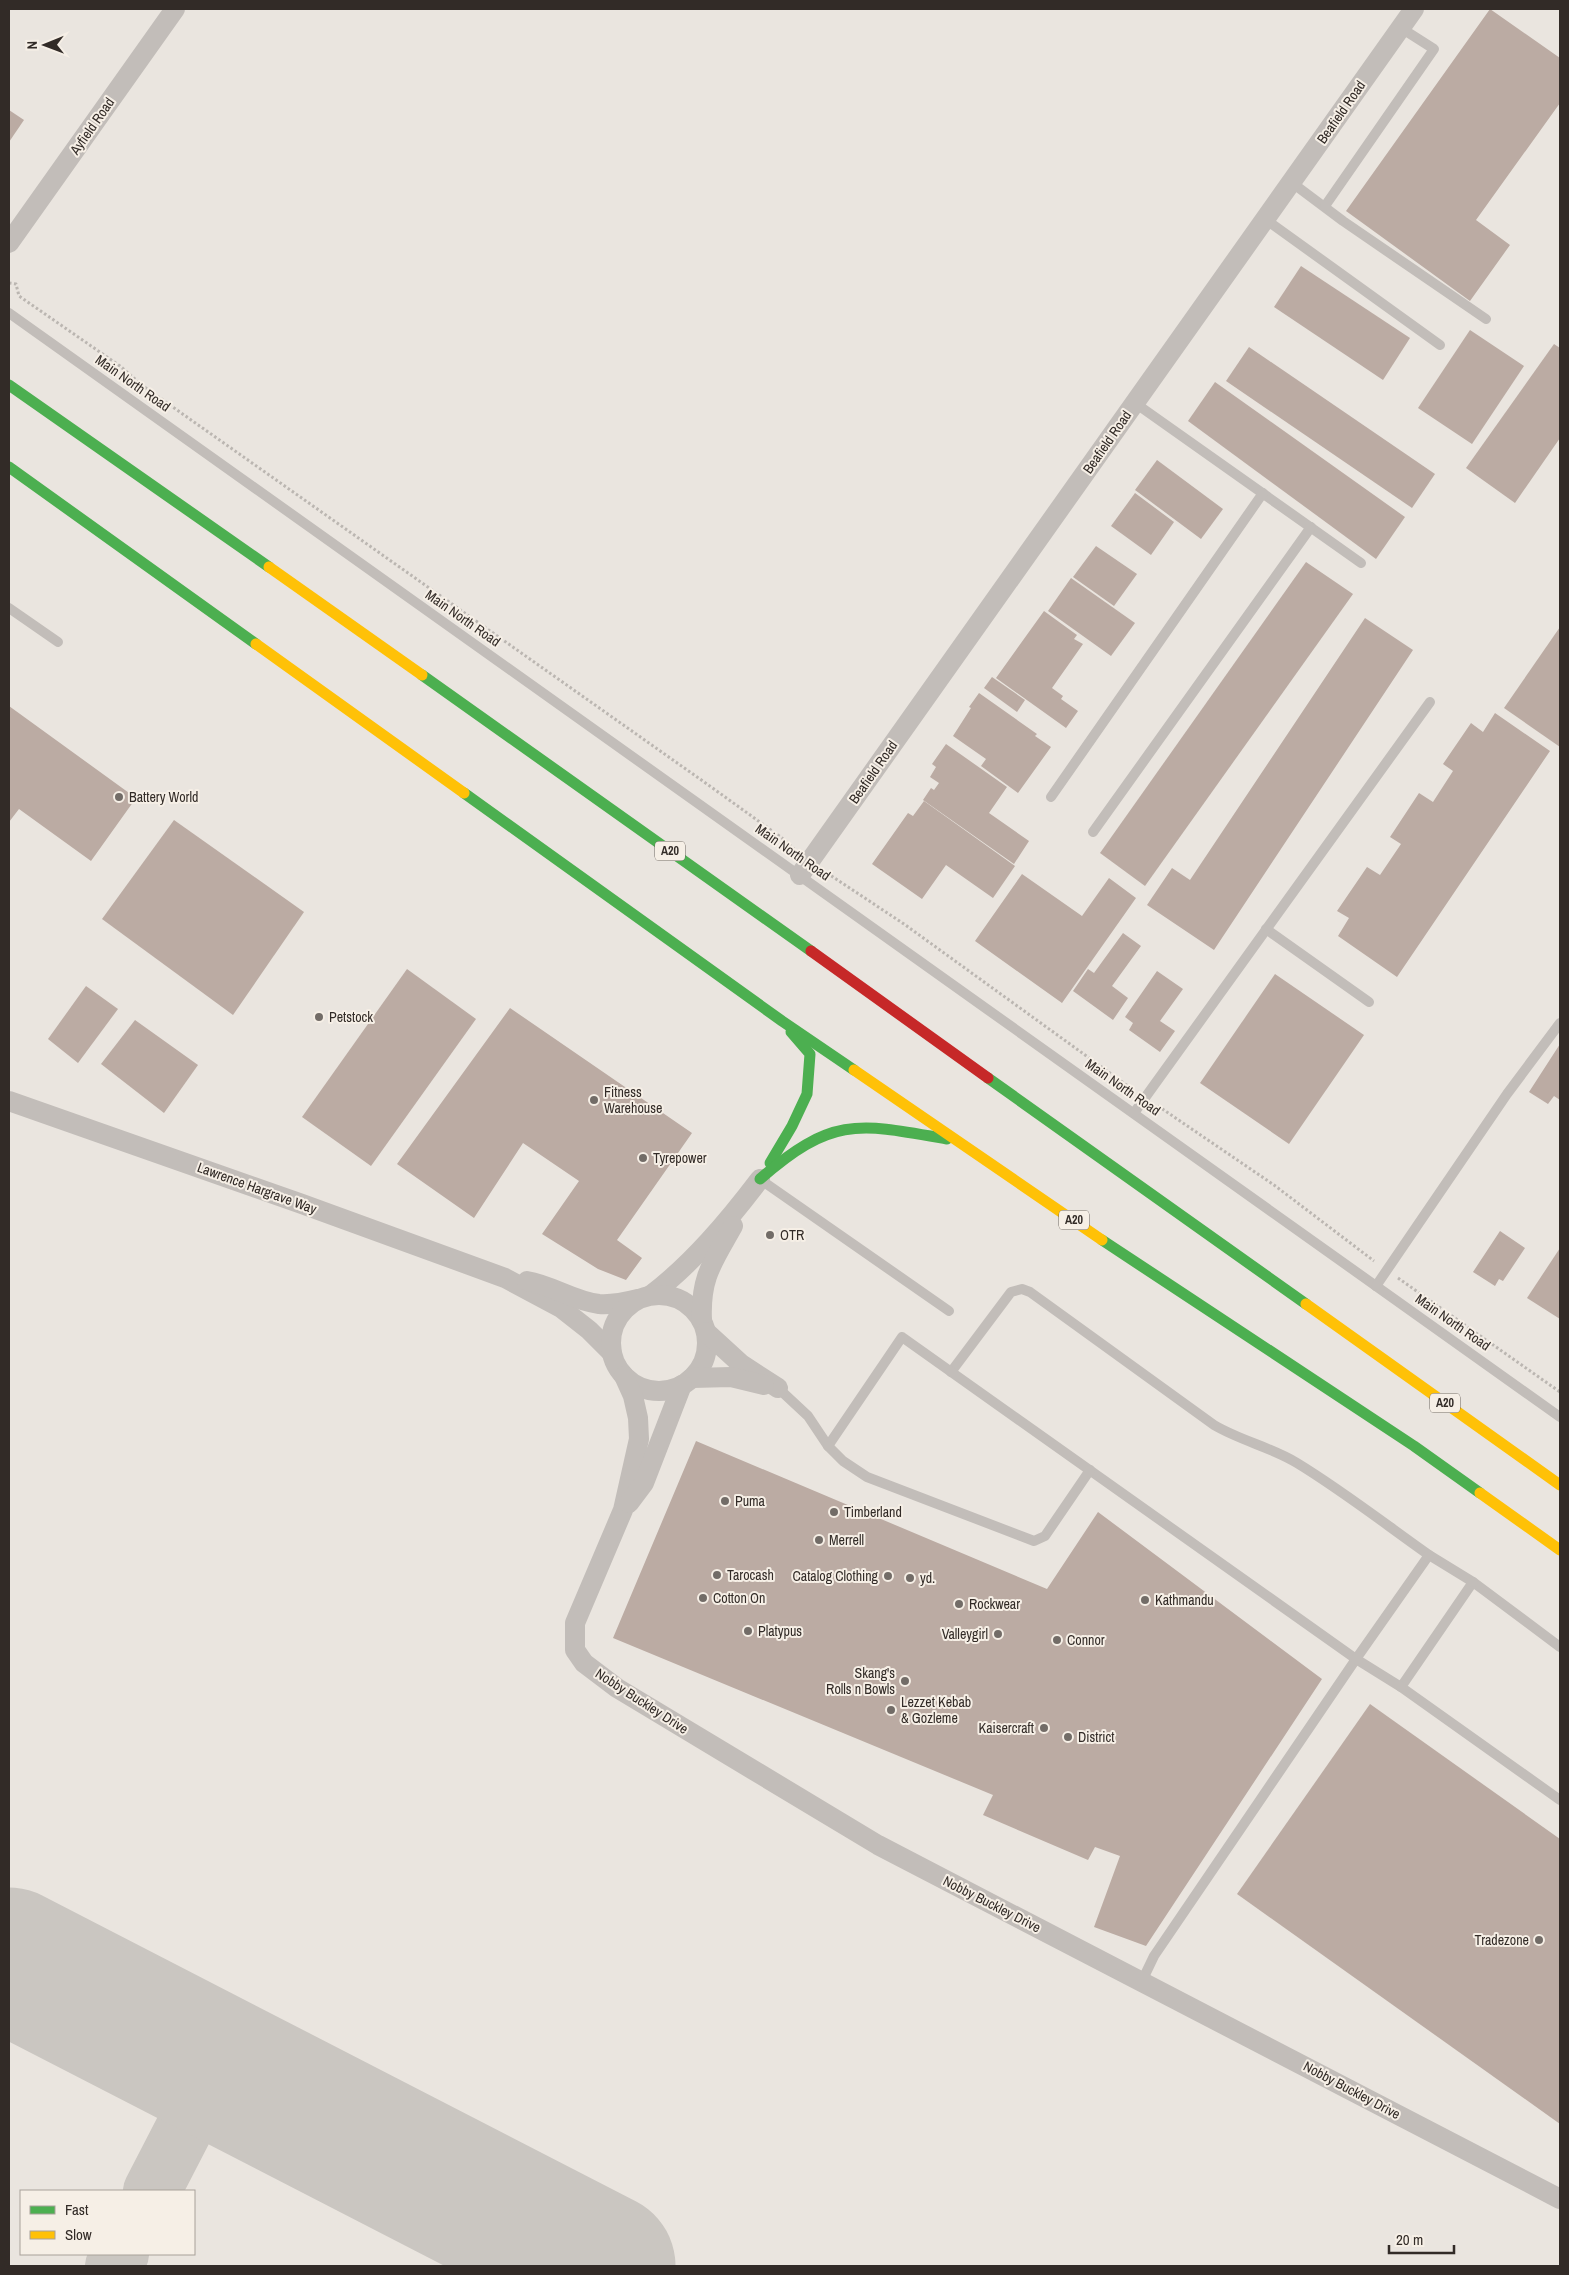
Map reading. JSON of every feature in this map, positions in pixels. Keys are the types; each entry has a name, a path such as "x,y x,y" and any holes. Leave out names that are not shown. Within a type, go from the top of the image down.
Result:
{"highway":[{"name":"A20","path":"9,385 508,737 1560,1485"},
{"name":"A20","path":"9,467 782,1021 1189,1299 1414,1446 1560,1550"},
{"path":"756,1184 792,1126 807,1094 810,1054 782,1021"},
{"path":"756,1184 781,1161 817,1137 857,1126 909,1132 959,1142"}],"street":[{"name":"Ayfield Road","path":"9,243 176,9"},
{"name":"Beafield Road","path":"804,868 1414,9"},
{"name":"Lawrence Hargrave Way","path":"9,1101 505,1278 561,1308 589,1330 612,1353"},
{"path":"756,1184 700,1251 670,1281 620,1315 614,1326 611,1340 612,1353 616,1365 624,1376 646,1390 658,1392 670,1390 687,1382 732,1377 778,1388"},
{"path":"687,1382 700,1369 705,1357 701,1302 705,1276 756,1184"},
{"name":"Lawrence Hargrave Way","path":"505,1278 543,1283 572,1297 599,1304 617,1303 645,1297"},
{"path":"645,1297 663,1295 685,1302 704,1326 740,1364 778,1388"},
{"name":"Nobby Buckley Drive","path":"624,1376 633,1396 638,1418 639,1439 623,1510 575,1623 575,1650 584,1663 617,1688 878,1845 1142,1980 1560,2199"},
{"name":"Nobby Buckley Drive","path":"623,1510 644,1483 687,1382"}],"lane":[{"path":"1325,206 1434,50 1401,28"},
{"path":"1291,182 1343,221 1486,319"},
{"path":"1265,219 1440,345"},
{"name":"Main North Road","path":"9,313 804,868 1134,1114 1560,1417"},
{"path":"1135,403 1362,563"},
{"path":"1051,796 1263,493"},
{"path":"1093,832 1311,527"},
{"path":"9,608 58,642"},
{"path":"1134,1114 1430,702"},
{"path":"1266,929 1370,1002"},
{"path":"1376,1286 1507,1094 1560,1023"},
{"path":"756,1184 949,1312"},
{"path":"951,1372 1011,1292 1022,1289 1030,1292 1214,1425 1230,1435 1258,1444 1297,1463 1429,1555 1473,1582 1560,1647"},
{"path":"828,1446 902,1337 1356,1659 1401,1687 1560,1800"},
{"path":"778,1388 808,1416 828,1446 843,1461 867,1477 1034,1541 1045,1536 1090,1470"},
{"path":"1142,1980 1160,1947 1429,1555"},
{"path":"1401,1687 1473,1582"}],"path":[{"path":"9,283 16,284 19,296 120,366 143,386 782,838 804,868 828,873 912,930 1145,1097 1274,1185 1388,1270 1560,1392"}],"building":[{"path":"1490,9 1560,58 1560,103 1476,220 1510,245 1470,301 1346,211"},
{"path":"9,110 24,120 9,142"},
{"path":"1301,266 1410,338 1383,380 1274,307"},
{"path":"1470,330 1524,366 1472,444 1418,408"},
{"path":"1554,344 1560,348 1560,438 1515,503 1466,468"},
{"path":"1249,347 1435,474 1412,508 1226,381"},
{"path":"1215,382 1405,517 1376,559 1188,421"},
{"path":"1157,460 1223,509 1201,539 1135,490"},
{"path":"1135,493 1174,522 1151,555 1111,526"},
{"path":"1096,546 1137,574 1114,606 1073,577"},
{"path":"1306,562 1353,594 1145,886 1100,853"},
{"path":"1071,578 1135,623 1111,656 1048,611"},
{"path":"1044,611 1077,635 1074,639 1083,644 1052,688 1063,696 1061,699 1078,711 1066,728 996,678"},
{"path":"1365,618 1413,650 1214,950 1147,905 1172,868 1190,880"},
{"path":"1560,627 1560,747 1504,708"},
{"path":"992,677 1025,700 1017,712 984,688"},
{"path":"979,693 1037,734 1035,736 1051,747 1018,793 981,766 986,759 953,736"},
{"path":"9,706 136,798 91,861 19,809 9,822"},
{"path":"1495,713 1550,751 1397,977 1338,936 1349,918 1337,911 1367,867 1380,875 1401,844 1390,837 1419,793 1433,802 1453,771 1443,764 1471,723 1483,732"},
{"path":"946,744 1007,787 989,813 1029,841 1014,864 923,800 931,788 934,790 939,783 930,777 936,767 932,764"},
{"path":"924,801 1015,866 993,898 946,865 922,899 872,864 908,813 913,816"},
{"path":"174,820 304,912 233,1015 102,919"},
{"path":"1022,874 1082,916 1109,878 1136,898 1062,1003 975,941"},
{"path":"1123,933 1141,946 1112,986 1128,998 1113,1020 1073,991 1088,969 1094,973"},
{"path":"407,969 476,1019 371,1166 302,1117"},
{"path":"1157,971 1183,989 1160,1021 1175,1031 1160,1052 1129,1030 1133,1023 1125,1017"},
{"path":"1275,974 1364,1035 1289,1144 1200,1083"},
{"path":"86,986 118,1009 78,1063 48,1039"},
{"path":"510,1008 692,1133 617,1240 642,1258 626,1280 598,1269 542,1234 579,1181 523,1143 474,1218 397,1164"},
{"path":"135,1020 198,1065 164,1113 101,1064"},
{"path":"1560,1044 1560,1100 1554,1096 1548,1104 1529,1092"},
{"path":"1500,1231 1525,1248 1503,1281 1499,1279 1495,1286 1473,1272"},
{"path":"1560,1248 1560,1319 1527,1298"},
{"name":"District","path":"696,1441 1047,1589 1098,1512 1322,1679 1146,1946 1094,1927 1120,1856 1095,1847 1088,1860 983,1815 993,1795 613,1638"},
{"path":"1370,1704 1560,1839 1560,2124 1237,1894"}],"taxiway":[{"path":"153,2190 216,2067"},
{"path":"114,2266 120,2255"}],"runway":[{"path":"9,1960 603,2266"}],"traffic: fast":[{"path":"9,385 269,567"},
{"path":"9,467 256,644"},
{"path":"422,675 811,951"},
{"path":"464,793 782,1021 854,1070"},
{"path":"770,1163 792,1126 807,1094 810,1054 791,1032"},
{"path":"988,1078 1306,1304"},
{"path":"760,1179 807,1144 827,1134 847,1129 890,1130 947,1139"},
{"path":"1102,1240 1414,1446 1480,1493"}],"traffic: slow":[{"path":"269,567 422,675"},
{"path":"256,644 464,793"},
{"path":"854,1070 1102,1240"},
{"path":"1306,1304 1560,1485"},
{"path":"1480,1493 1560,1550"}],"traffic: jam":[{"path":"811,951 988,1078"}],"place":[{"name":"Battery World","path":"119,797"},
{"name":"Petstock","path":"319,1017"},
{"name":"Fitness Warehouse","path":"594,1100"},
{"name":"Tyrepower","path":"643,1158"},
{"name":"OTR","path":"770,1235"},
{"name":"Puma","path":"725,1501"},
{"name":"Timberland","path":"834,1512"},
{"name":"Merrell","path":"819,1540"},
{"name":"Tarocash","path":"717,1575"},
{"name":"Catalog Clothing","path":"888,1576"},
{"name":"yd.","path":"910,1578"},
{"name":"Cotton On","path":"703,1598"},
{"name":"Kathmandu","path":"1145,1600"},
{"name":"Rockwear","path":"959,1604"},
{"name":"Platypus","path":"748,1631"},
{"name":"Valleygirl","path":"998,1634"},
{"name":"Connor","path":"1057,1640"},
{"name":"Skang's Rolls n Bowls","path":"905,1681"},
{"name":"Lezzet Kebab & Gozleme","path":"891,1710"},
{"name":"Kaisercraft","path":"1044,1728"},
{"name":"District","path":"1068,1737"},
{"name":"Tradezone","path":"1539,1940"}]}
